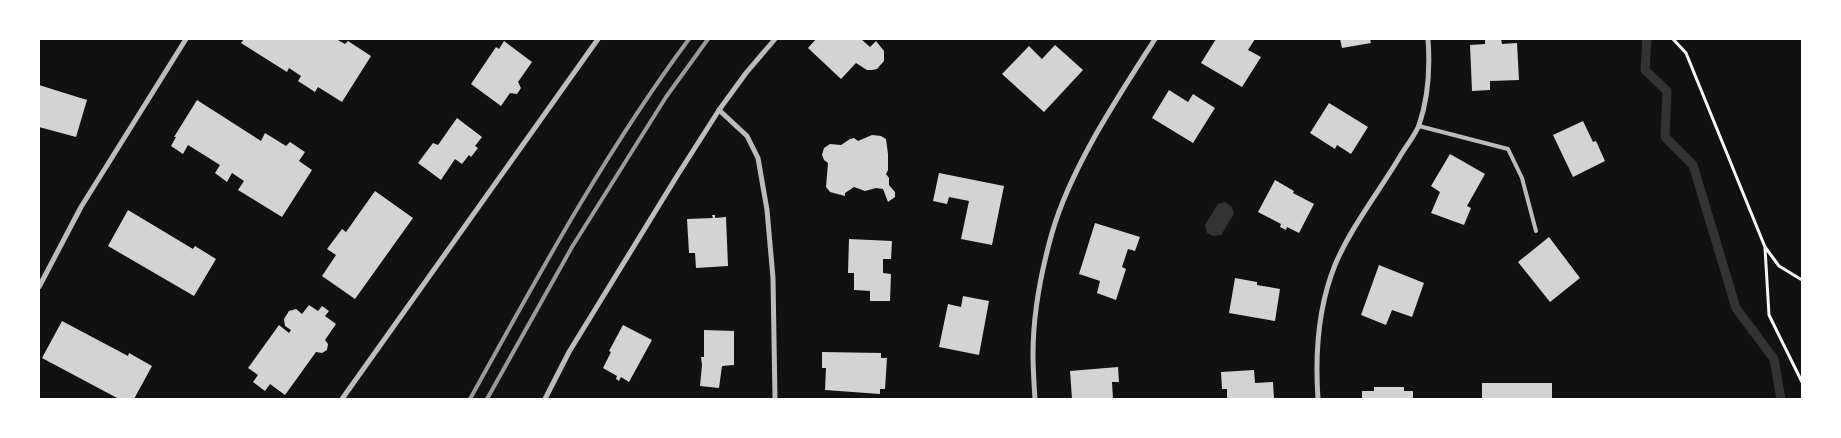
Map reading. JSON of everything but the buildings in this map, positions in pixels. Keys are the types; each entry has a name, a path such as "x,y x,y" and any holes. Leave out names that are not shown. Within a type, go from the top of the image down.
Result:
{"street":[{"path":"39,287 81,207 186,39"},
{"path":"342,399 598,39"},
{"path":"545,399 569,352 719,110 746,73 775,39"},
{"path":"1035,399 1033,354 1035,319 1041,278 1052,232 1086,154 1155,39"},
{"path":"1318,399 1316,364 1320,322 1335,265 1352,233 1419,126 1425,97 1429,58 1428,39"},
{"path":"719,110 747,136 758,158 767,210 773,278 775,399"}],"lane":[{"path":"1419,126 1508,150 1522,178 1536,231"}],"path":[{"path":"1673,39 1686,53 1764,248 1769,314 1802,380"},
{"path":"1764,248 1779,266 1802,280"},
{"path":"1802,374 1802,380"}],"shaded area":[{"path":"1225,202 1232,207 1234,214 1221,235 1213,236 1207,233 1205,225 1218,204"}],"waterway":[{"path":"1647,39 1645,70 1667,91 1665,137 1693,165 1736,308 1774,359 1781,399"}],"railway":[{"path":"470,399 547,261 601,170 658,82 689,39"},
{"path":"487,399 572,247 666,97 708,39"}]}
